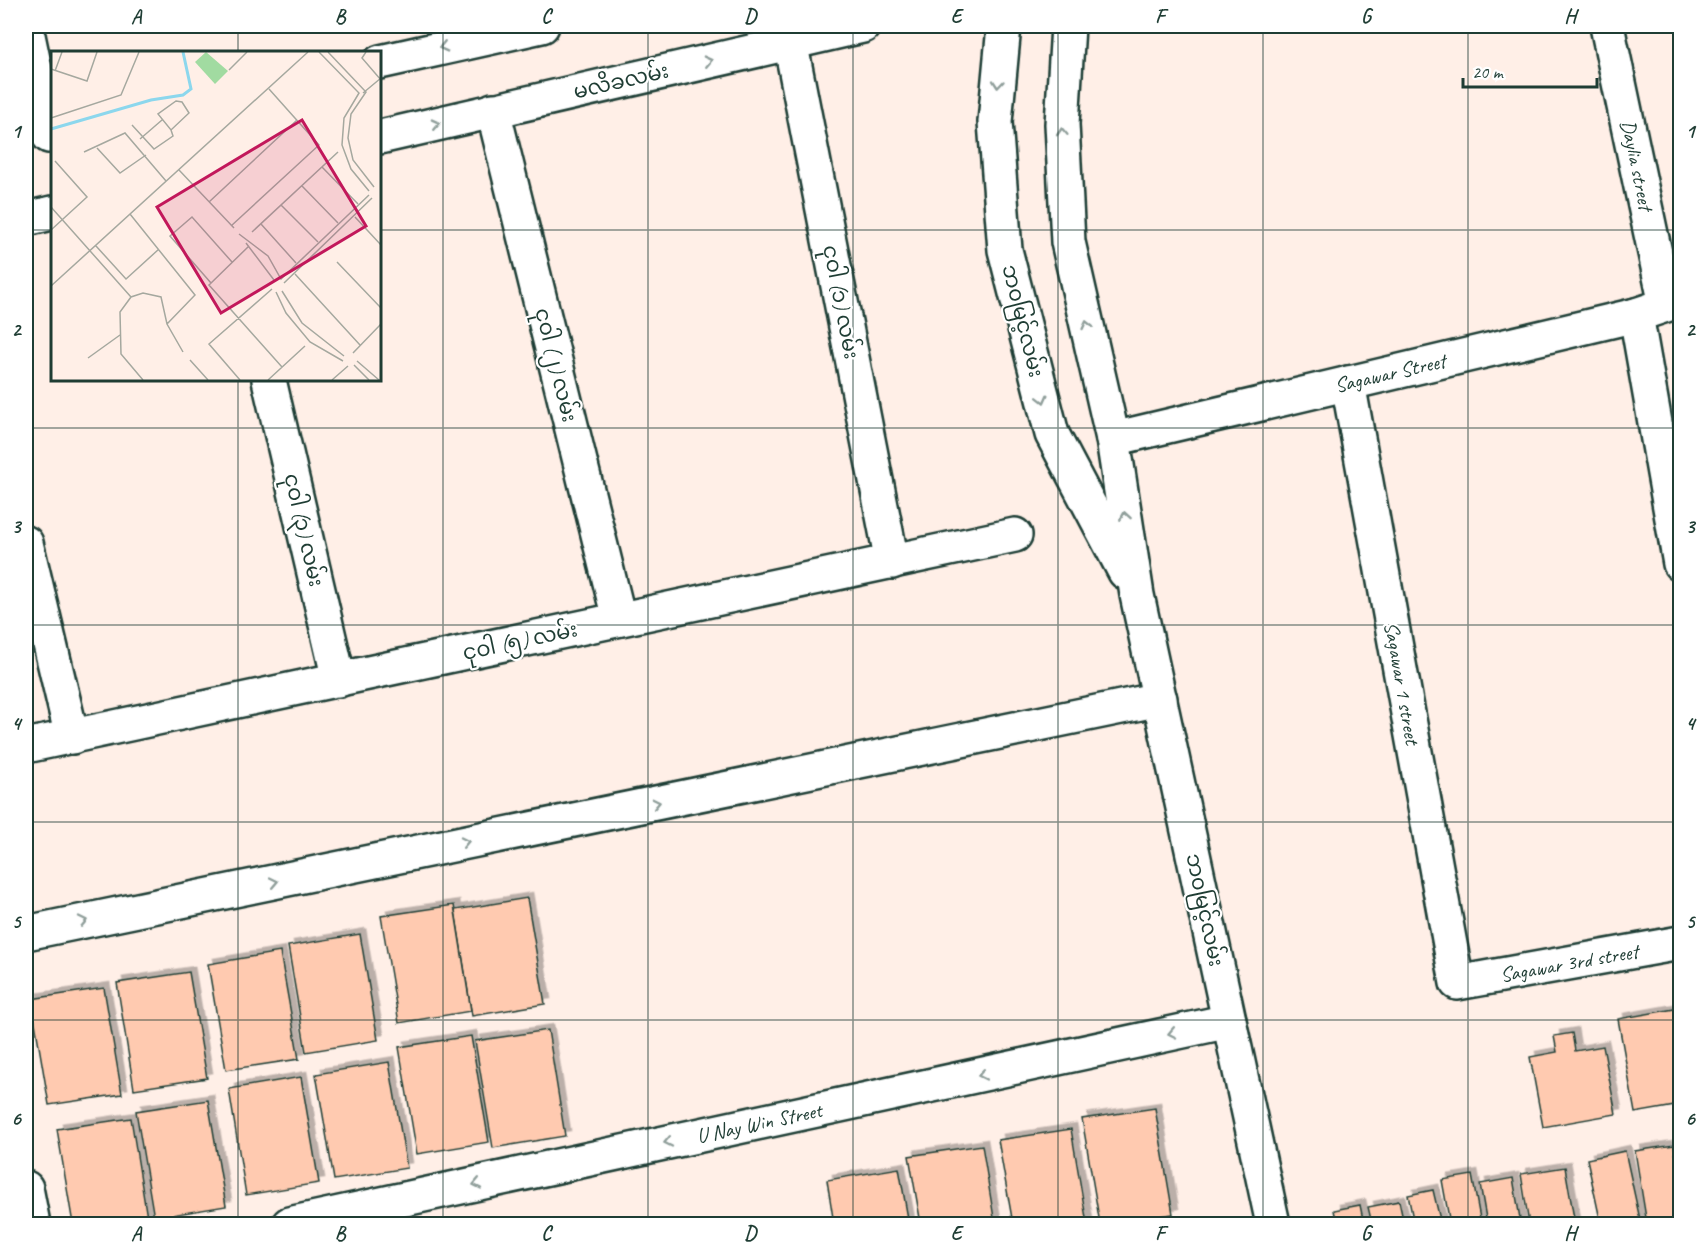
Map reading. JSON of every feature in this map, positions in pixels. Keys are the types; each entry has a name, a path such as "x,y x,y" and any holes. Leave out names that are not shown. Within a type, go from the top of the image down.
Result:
{"street":[{"path":"26,26 42,137"},
{"path":"381,62 542,26"},
{"name":"မလိခလမ်း","path":"381,137 863,26"},
{"name":"ဘ၀မြင့်လမ်း","path":"1004,26 995,122 1005,250 1052,434 1137,595"},
{"name":"ဘ၀မြင့်လမ်း","path":"1068,26 1062,124 1068,242 1113,439 1137,595 1273,1224"},
{"name":"Daylia street","path":"1607,26 1651,310 1680,564"},
{"name":"ငုဝါ (၁) လမ်း","path":"790,41 892,562"},
{"name":"ငုဝါ (၂) လမ်း","path":"493,110 619,619"},
{"path":"26,219 51,213"},
{"name":"Sagawar Street","path":"1113,439 1651,310"},
{"name":"ငုဝါ (၃) လမ်း","path":"269,381 339,680"},
{"name":"Sagawar 1 street","path":"1348,383 1457,983"},
{"name":"ငုဝါ (၅) လမ်း","path":"26,746 1015,535"},
{"path":"26,543 72,737"},
{"path":"26,933 1160,699"},
{"name":"Sagawar 3rd street","path":"1457,983 1680,943"},
{"name":"U Nay Win Street","path":"289,1224 1229,1021"},
{"path":"26,1188 33,1224"}],"building":[{"path":"527,898 545,1004 472,1016 455,910"},
{"path":"454,905 471,1011 399,1023 381,916"},
{"path":"360,934 378,1040 306,1052 288,946"},
{"path":"280,952 299,1059 226,1070 208,964"},
{"path":"189,972 207,1078 134,1089 117,983"},
{"path":"104,988 122,1094 49,1105 31,999"},
{"path":"1680,1008 1680,1105 1635,1113 1618,1019"},
{"path":"548,1030 565,1136 493,1148 475,1041"},
{"path":"1572,1033 1575,1051 1603,1046 1616,1114 1543,1127 1530,1057 1557,1052 1554,1036"},
{"path":"471,1036 489,1142 417,1154 399,1047"},
{"path":"389,1062 407,1168 334,1180 316,1074"},
{"path":"301,1077 319,1183 246,1195 229,1089"},
{"path":"208,1100 226,1206 154,1218 136,1111"},
{"path":"1155,1108 1173,1214 1100,1224 1082,1119"},
{"path":"131,1118 148,1224 73,1224 57,1129"},
{"path":"1071,1129 1087,1224 1013,1224 998,1140"},
{"path":"982,1145 995,1224 921,1224 909,1156"},
{"path":"1674,1145 1680,1181 1680,1224 1647,1224 1635,1151"},
{"path":"1625,1151 1641,1224 1601,1224 1587,1159"},
{"path":"1565,1167 1575,1224 1529,1224 1521,1174"},
{"path":"899,1168 909,1224 834,1224 827,1180"},
{"path":"1472,1175 1481,1224 1450,1224 1442,1180"},
{"path":"1513,1178 1521,1224 1487,1224 1480,1184"},
{"path":"1433,1190 1441,1224 1414,1224 1408,1195"},
{"path":"1399,1201 1404,1224 1372,1224 1368,1207"},
{"path":"1360,1205 1364,1224 1337,1224 1334,1210"}]}
